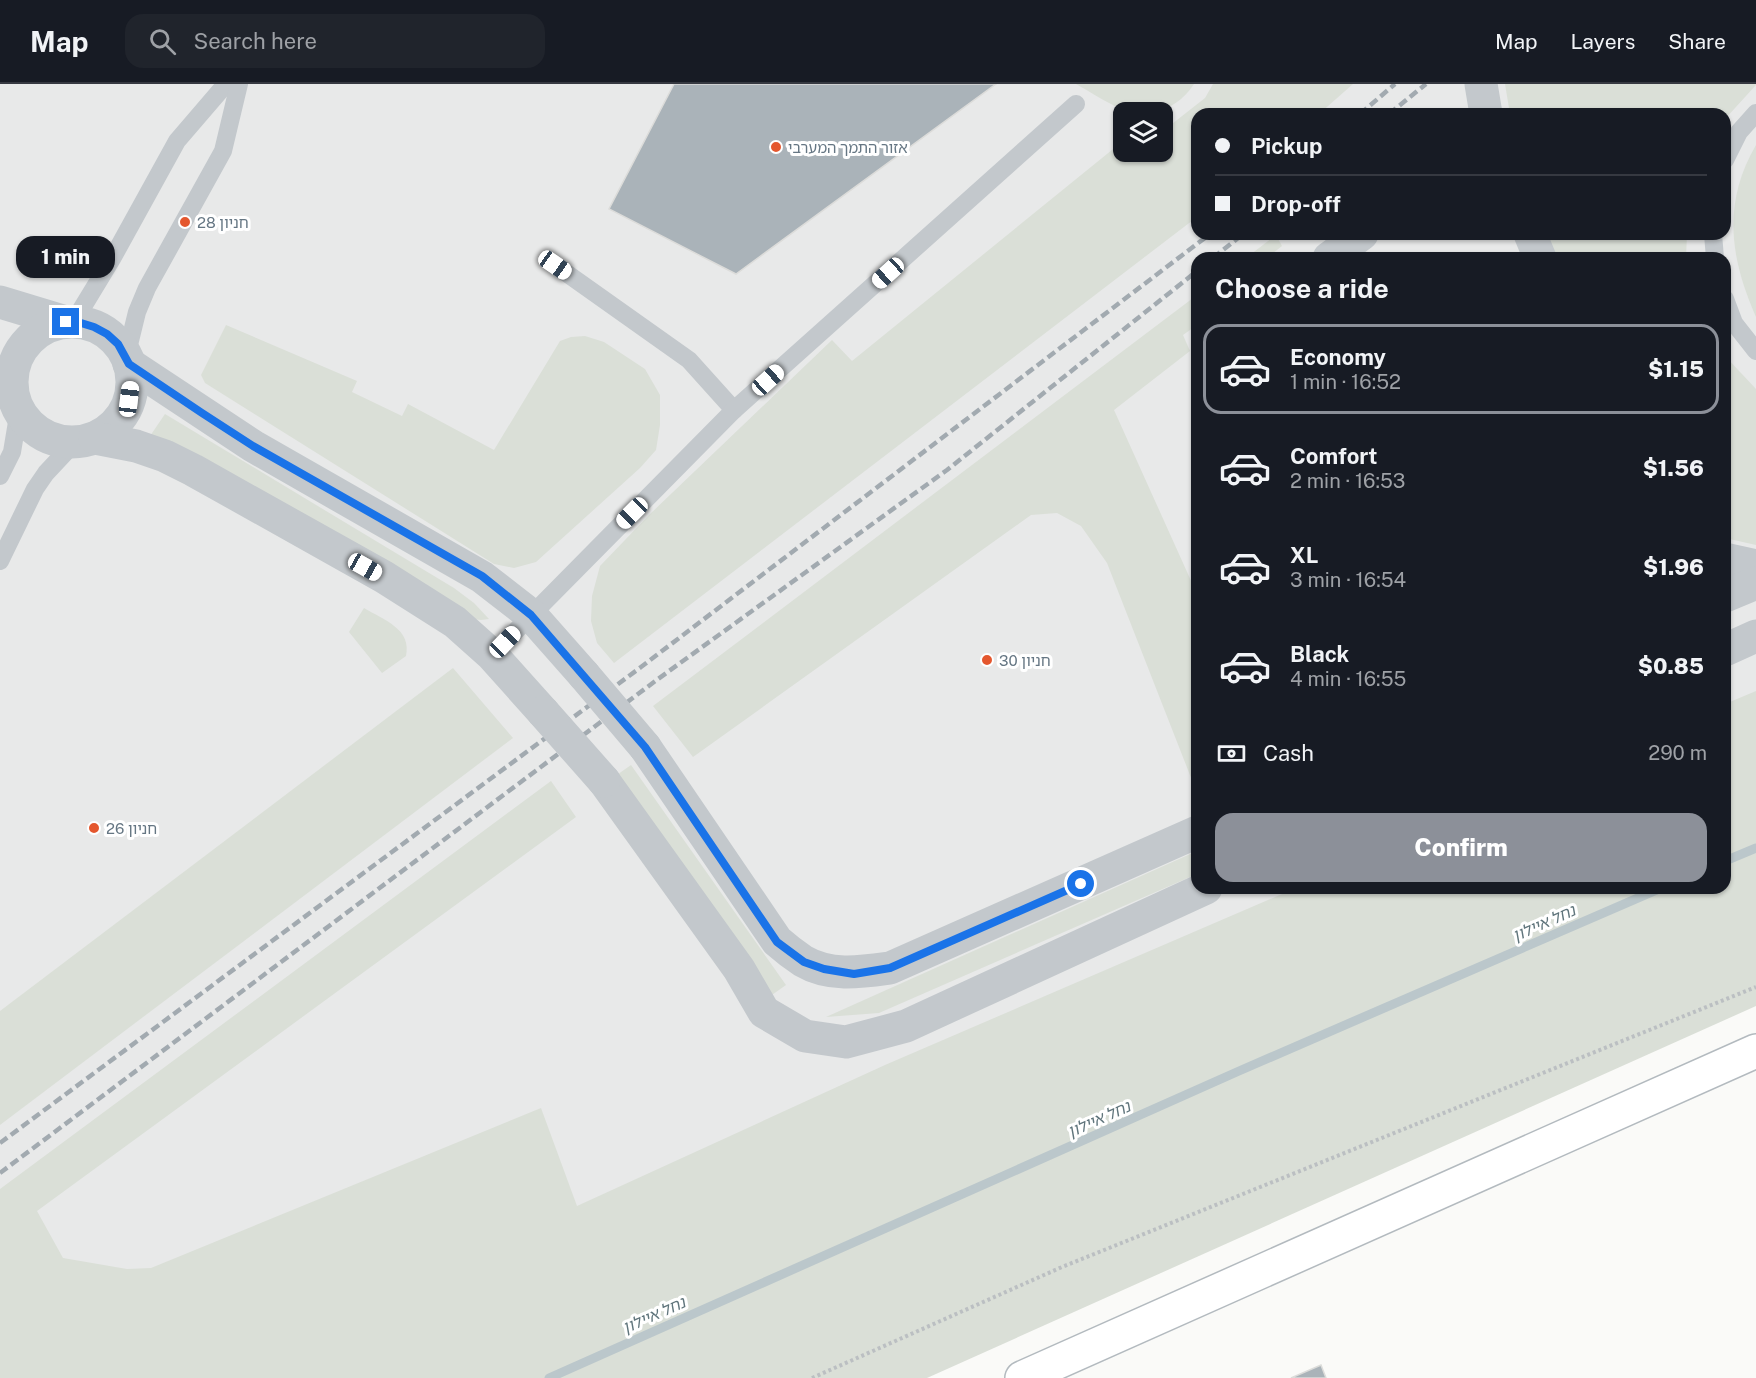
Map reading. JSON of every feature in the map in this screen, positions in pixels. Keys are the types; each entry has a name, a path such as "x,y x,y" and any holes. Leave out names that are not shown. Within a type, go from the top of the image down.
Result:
{"main road":[{"path":"1022,1378 1756,1051"}],"street":[{"path":"1337,252 1354,240"},
{"path":"0,303 94,327 107,334 118,344 127,361 131,382 129,399 121,416 110,429 85,440"},
{"path":"70,322 49,327 33,336 22,349 14,364 10,388 28,424 42,435 59,441 85,440 136,446 165,456 384,577 455,622 492,655 604,781 739,969 764,1012 805,1036 846,1042 906,1026 1193,894"},
{"path":"127,361 253,446 482,576 531,615 645,747 777,942 804,962 824,969 854,974 890,968 1191,835"},
{"path":"1731,560 1756,566"},
{"path":"1731,593 1756,583"},
{"path":"1731,647 1756,636"}],"lane":[{"path":"70,322 113,257 177,141 226,84"},
{"path":"127,361 137,312 147,288 223,151 239,84"},
{"path":"492,655 734,411 1076,104"},
{"path":"1731,148 1739,132 1756,113"},
{"path":"555,265 689,360 734,411"},
{"path":"1731,315 1734,323 1756,351"},
{"path":"0,476 12,452 10,388"},
{"path":"0,561 35,489 46,473 85,440"}],"path":[{"path":"812,1378 1062,1267 1756,987"}],"shaded area":[{"path":"0,84 1756,84 1756,764 1731,774 1731,252 1191,252 1191,894 1445,894 361,1378 0,1378"},
{"path":"1076,84 1194,84 1173,104 1173,102 1113,102 1113,105"},
{"path":"1213,84 1353,84 1326,108 1192,108 1205,98"},
{"path":"1505,84 1756,84 1731,112 1731,108 1509,108"},
{"path":"1191,109 1191,222 614,663 597,643 591,621 592,596 600,566 649,515 832,340 852,361 1113,149 1113,162 1173,162 1173,123"},
{"path":"1756,145 1756,317 1740,273 1734,231 1734,209 1745,167"},
{"path":"1269,240 1279,240 1282,246 1274,252 1254,252"},
{"path":"1545,240 1687,240 1686,252 1549,252"},
{"path":"1191,300 1191,329 1183,335 1190,351 1114,410 1191,581 1191,778 1107,563 1081,526 1057,513 1031,515 693,757 653,706"},
{"path":"226,325 357,381 352,392 402,416 408,404 494,450 560,341 585,336 604,342 645,369 660,395 660,425 656,450 640,468 536,562 514,568 494,564 205,383 201,375"},
{"path":"1731,362 1756,389 1756,545 1731,539"},
{"path":"165,414 454,588 474,603 489,619 473,619 148,439"},
{"path":"364,608 395,626 405,639 406,656 382,673 349,632"},
{"path":"453,668 513,738 0,1125 0,1011"},
{"path":"1756,691 1756,1006 927,1378 0,1378 0,1189 551,781 576,817 37,1211 63,1258 127,1269 151,1268 541,1108 577,1206 885,1065 1282,894 1731,894 1731,701"},
{"path":"631,765 786,985 769,997 614,777"},
{"path":"1191,854 1191,877 879,1013 826,1017"}],"building":[{"name":"אזור התמך המערבי","path":"674,84 996,84 736,274 609,209"},
{"path":"1321,1365 1326,1378 1291,1378"}],"waterway":[{"name":"נחל איילון","path":"1731,858 1756,848"},
{"name":"נחל איילון","path":"549,1378 1239,1071 1647,894"}],"railway":[{"path":"1367,108 1395,84"},
{"path":"1396,108 1426,84"},
{"path":"0,1143 641,667 1202,240"},
{"path":"1220,252 1236,240"},
{"path":"0,1173 658,679 947,470 1191,276"}],"place":[{"name":"אזור התמך המערבי","path":"776,147"},
{"name":"חניון 28","path":"185,222"},
{"name":"חניון 30","path":"987,660"},
{"name":"חניון 26","path":"94,828"}],"route":[{"path":"66,322 81,323 107,334 118,344 129,364 202,413 253,446 482,576 531,615 645,747 777,942 804,962 824,969 854,974 890,968 1081,884"}]}
